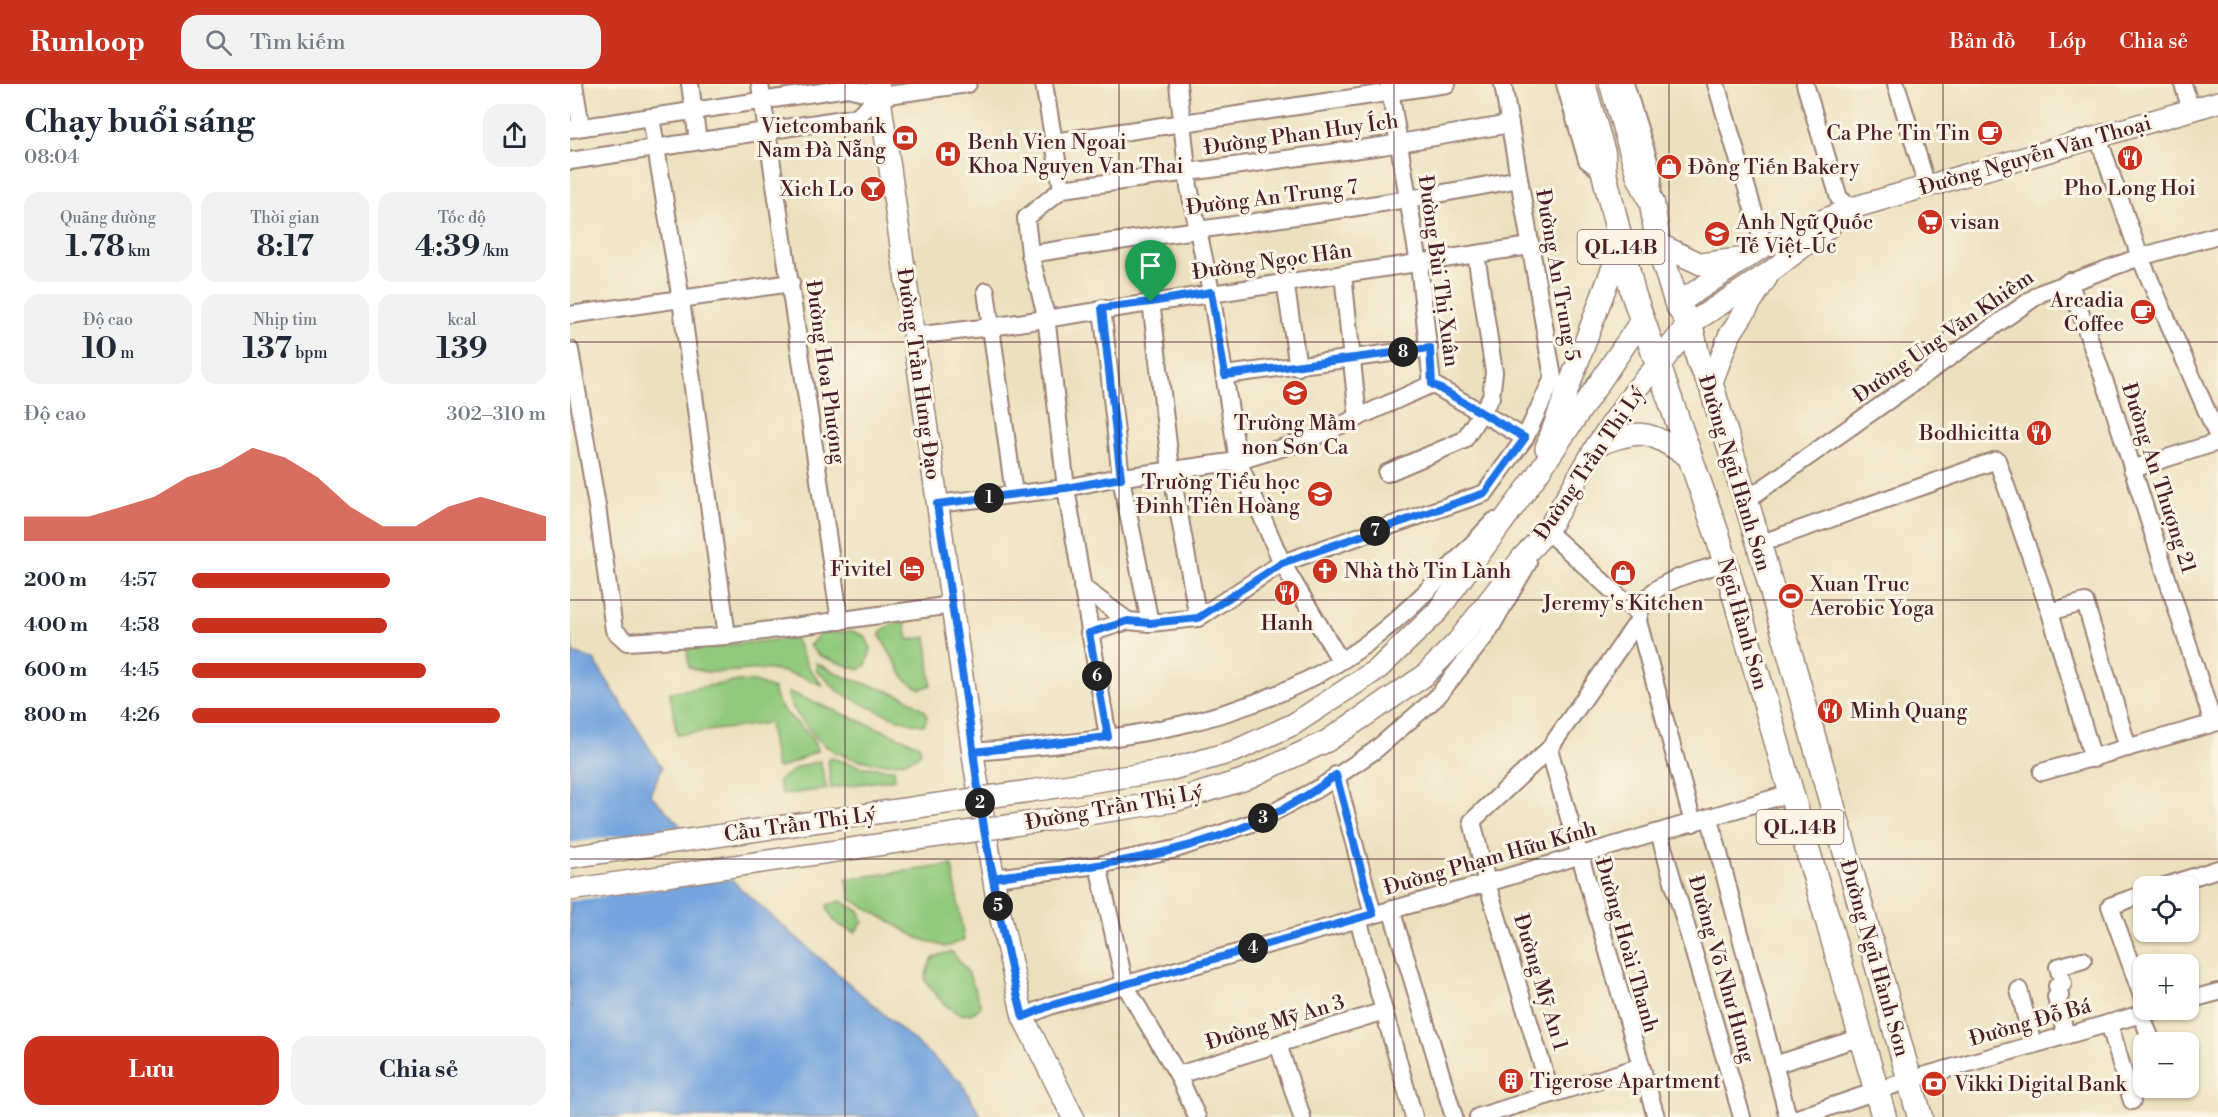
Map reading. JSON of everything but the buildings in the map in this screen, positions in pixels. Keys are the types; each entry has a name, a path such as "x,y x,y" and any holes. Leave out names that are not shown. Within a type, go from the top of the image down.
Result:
{"highway":[{"name":"QL.14B","path":"1583,84 1603,153 1604,173 1641,321"},
{"name":"QL.14B","path":"1612,84 1639,176 1652,203 1658,244 1677,304"},
{"path":"1641,321 1677,304"},
{"name":"Đường Ngũ Hành Sơn","path":"1677,304 1690,324 1699,361 1711,385 1745,501 1762,542 1922,1114"},
{"name":"Đường Ngũ Hành Sơn","path":"1641,321 1719,537"},
{"path":"1657,366 1690,324"},
{"name":"Ngũ Hành Sơn","path":"1719,537 1873,1093 1884,1117"}],"main road":[{"name":"Đường Trần Hưng Đạo","path":"879,90 973,752 1009,962 1023,1017 1073,1117"},
{"name":"Đường Nguyễn Văn Thoại","path":"1677,304 1764,246 1852,208 2218,102"},
{"name":"Đường Nguyễn Văn Thoại","path":"1690,324 1770,272 1852,208"},
{"path":"1658,244 1701,264 1745,258"},
{"path":"1534,479 1621,245"},
{"path":"1711,385 1729,336 1770,272"},
{"name":"Đường Trần Thị Lý","path":"1030,791 1169,770 1235,751 1294,724 1379,668 1437,612 1534,479 1641,321"},
{"name":"Đường Trần Thị Lý","path":"570,890 1174,801 1243,780 1327,741 1424,675 1458,641 1522,558 1547,531 1597,445 1637,388 1657,366"},
{"path":"1597,445 1630,433 1655,436 1691,458"},
{"name":"Ngũ Hành Sơn","path":"1719,537 1717,565 1852,1040 1873,1093 1875,1117"},
{"name":"Cầu Trần Thị Lý","path":"570,857 1030,791"}],"street":[{"path":"574,84 575,128 694,111 762,92 848,88 879,90 968,84"},
{"path":"690,84 698,141"},
{"path":"1044,84 1062,189 1026,218 1030,254 1046,316 1066,488 1108,737"},
{"path":"1178,84 1187,172 1196,228 1211,292 1238,461 1282,563 1341,660"},
{"path":"1054,141 1183,123 1389,89 1447,84"},
{"name":"Đường An Trung 5","path":"1198,618 1282,563 1485,493 1525,438 1553,378 1503,84"},
{"path":"1564,84 1587,160 1604,173"},
{"path":"1625,84 1653,174 1652,203"},
{"path":"1716,84 1764,246"},
{"path":"1805,84 1839,198 1852,208"},
{"path":"1896,84 1927,186"},
{"path":"2183,84 2191,110"},
{"name":"Đường Bùi Thị Xuân","path":"937,504 1066,488 1238,461 1308,440 1432,384 1430,348 1419,264 1389,89"},
{"path":"570,160 856,117 879,90"},
{"name":"Đường Hoa Phượng","path":"762,92 840,621"},
{"path":"651,117 681,300 727,636"},
{"name":"Đường Phan Huy Ích","path":"1062,189 1398,143 1510,124"},
{"path":"2098,137 2140,257 2218,437"},
{"name":"Đường An Trung 7","path":"1030,254 1196,228 1408,201 1519,179"},
{"name":"Đường Ung Văn Khiêm","path":"1745,501 2041,293 2140,257 2218,235"},
{"name":"Đường Ngọc Hân","path":"913,336 991,327 1046,316 1419,264 1530,246"},
{"path":"1388,473 1464,440 1491,397 1494,378 1476,254"},
{"path":"1343,274 1354,358 1358,417"},
{"path":"1285,281 1298,367"},
{"name":"Đường An Thượng 21","path":"2069,281 2216,723"},
{"path":"570,315 791,283"},
{"path":"986,291 1014,494"},
{"path":"1089,633 1128,621 1150,623 1198,618 1172,470 1151,302"},
{"path":"1102,308 1121,478 1150,623"},
{"path":"1225,375 1430,348"},
{"path":"570,350 597,506 614,630 627,642 727,636 952,605"},
{"path":"1432,384 1525,438"},
{"path":"2132,469 2218,442"},
{"path":"1762,542 1997,460 2050,612 2093,759"},
{"path":"973,752 1149,733 1244,709 1300,684 1366,644 1409,607 1534,479"},
{"path":"994,878 1098,865 1156,854 1228,832 1280,810 1321,787 1374,752 1436,698 1487,634 1547,531 1638,617 1693,823"},
{"path":"1549,749 1638,617 1644,601 1670,580 1717,565"},
{"path":"1082,587 1128,621"},
{"path":"2050,612 2085,602 2128,748"},
{"path":"2042,772 2216,723"},
{"name":"Đường Hoài Thanh","path":"1549,749 1639,1067 1656,1117"},
{"name":"Đường Mỹ An 1","path":"1549,749 1472,820 1487,883 1551,1094"},
{"path":"1336,775 1384,1011 1414,1117"},
{"name":"Đường Phạm Hữu Kính","path":"1023,1017 1052,1005 1487,883 1710,819 1781,796"},
{"path":"1710,819 1788,1117"},
{"name":"Đường Võ Như Hưng","path":"1659,833 1742,1117"},
{"path":"1098,865 1125,985 1178,1075 1197,1117"},
{"path":"2196,876 2218,869"},
{"path":"2133,898 2110,906 2133,970"},
{"path":"1391,909 1454,1117"},
{"path":"2066,1035 2056,997 2060,996 2058,986 2063,984 2058,967 2083,960"},
{"path":"2019,990 2033,1045"},
{"path":"2199,997 2218,992"},
{"name":"Đường Mỹ An 3","path":"1178,1075 1384,1011"},
{"name":"Đường Đỗ Bá","path":"1800,1117 1913,1079 2133,1014"},
{"path":"2109,1023 2132,1101"},
{"path":"1774,1065 1852,1040"},
{"path":"1278,1044 1302,1117"},
{"path":"1478,1117 1639,1067"}],"green space":[{"path":"905,622 908,640 927,637 931,685 920,689 905,679 880,636 881,631 893,624"},
{"path":"852,631 865,636 871,649 866,665 859,670 820,656 809,646 820,634"},
{"path":"795,638 807,665 822,685 785,672 772,670 707,672 689,667 687,649"},
{"path":"816,663 845,677 903,696 925,711 927,717 924,725 893,717 845,695 817,672"},
{"path":"739,681 754,682 774,689 780,706 809,735 817,751 781,768 776,767 769,723 677,735 670,692"},
{"path":"789,692 919,745 921,752 902,762 888,763 859,760 835,751 821,742 801,720 788,697"},
{"path":"831,758 863,767 894,769 895,779 831,788 828,760"},
{"path":"820,761 827,789 782,795 778,781 798,767"},
{"path":"952,865 964,940 946,947 918,938 851,899 846,879"},
{"path":"841,901 860,912 863,922 855,932 840,925 831,915 827,905"},
{"path":"952,952 968,972 981,1006 974,1012 958,1013 950,1008 925,980 932,960"}],"water":[{"path":"570,635 573,653 594,660 662,768 650,794 741,889 961,1082 982,1117 570,1117"}],"pier":[{"path":"685,826 735,878 570,901 570,843"}],"place":[{"name":"Ca Phe Tin Tin","path":"1990,133"},
{"name":"Vietcombank Nam Đà Nẵng","path":"905,138"},
{"name":"Benh Vien Ngoai Khoa Nguyen Van Thai","path":"948,154"},
{"name":"Pho Long Hoi","path":"2130,158"},
{"name":"Đồng Tiến Bakery","path":"1669,167"},
{"name":"Xich Lo","path":"873,189"},
{"name":"visan","path":"1930,222"},
{"name":"Anh Ngữ Quốc Tế Việt-Úc","path":"1717,234"},
{"name":"Arcadia Coffee","path":"2143,312"},
{"name":"Trường Mầm non Sơn Ca","path":"1295,393"},
{"name":"Bodhicitta","path":"2039,433"},
{"name":"Trường Tiểu học Đinh Tiên Hoàng","path":"1320,494"},
{"name":"Fivitel","path":"912,569"},
{"name":"Nhà thờ Tin Lành","path":"1325,571"},
{"name":"Jeremy's Kitchen","path":"1623,573"},
{"name":"Hanh","path":"1287,593"},
{"name":"Xuan Truc Aerobic Yoga","path":"1791,596"},
{"name":"Minh Quang","path":"1830,711"},
{"name":"Tigerose Apartment","path":"1511,1081"},
{"name":"Vikki Digital Bank","path":"1934,1084"}],"route":[{"path":"1151,302 1102,308 1121,478 1066,488 937,504 975,768 988,852 994,878 1130,859 1203,841 1280,810 1321,787 1336,775 1373,914 1052,1005 1023,1017 998,905 988,852 973,752 1108,737 1089,633 1128,621 1150,623 1198,618 1282,563 1485,493 1525,438 1432,384 1430,348 1225,375 1211,292 1151,302"}]}
